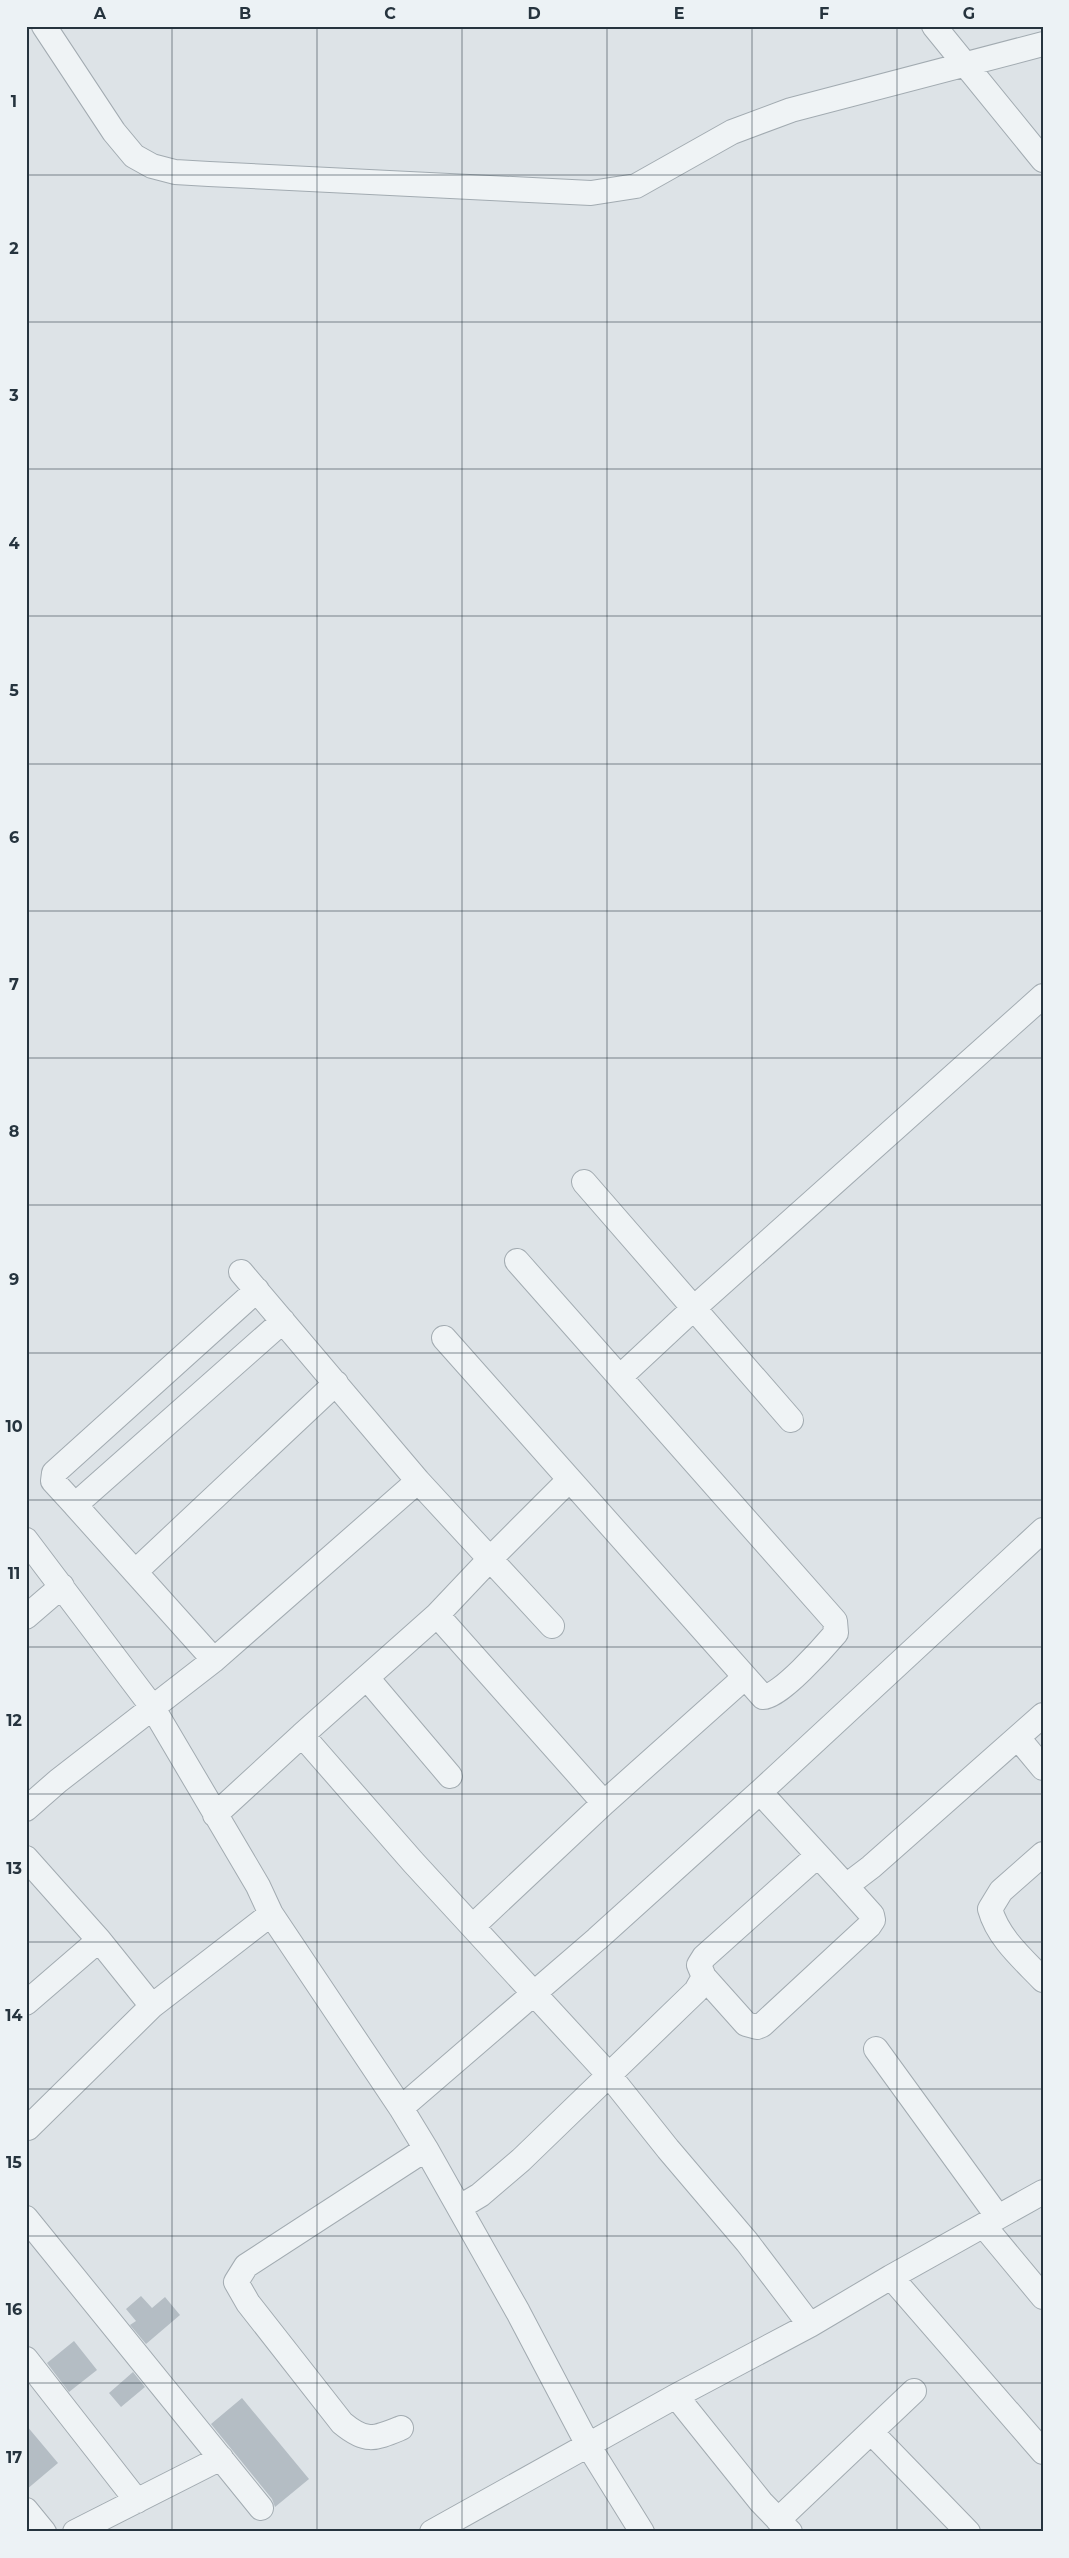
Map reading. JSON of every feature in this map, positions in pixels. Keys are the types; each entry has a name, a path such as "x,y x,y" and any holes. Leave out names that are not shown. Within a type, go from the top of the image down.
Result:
{"street":[{"path":"44,26 114,132 134,156 152,166 175,172 591,193 636,186 732,132 792,110 967,66 1043,44"},
{"path":"934,26 1043,160"},
{"path":"620,1377 694,1308 1043,996"},
{"path":"584,1182 791,1420"},
{"path":"444,1338 744,1678 763,1697 776,1693 828,1644 836,1633 835,1621 517,1261"},
{"path":"241,1272 418,1481 552,1626"},
{"path":"214,1660 53,1481 54,1473 257,1290"},
{"path":"75,1505 283,1322"},
{"path":"135,1572 336,1383"},
{"path":"215,1815 437,1615 569,1480"},
{"path":"26,1809 58,1781 214,1660 418,1481"},
{"path":"401,2108 534,1994 760,1792 1043,1530"},
{"path":"26,1540 153,1708 258,1886 271,1914 401,2108 426,2149 518,2312 588,2445 642,2532"},
{"path":"26,1617 62,1586"},
{"path":"437,1615 604,1803"},
{"path":"367,1678 450,1776"},
{"path":"473,1926 604,1803 744,1678"},
{"path":"846,1886 871,1867 1043,1715"},
{"path":"302,1735 413,1862 609,2075 668,2149 747,2242 810,2325"},
{"path":"1018,1738 1043,1768"},
{"path":"760,1792 872,1915 873,1920 869,1926 762,2025 757,2027 746,2024 704,1977 699,1965 704,1957 817,1856"},
{"path":"1043,1854 1002,1891 990,1909 993,1921 1002,1936 1043,1980"},
{"path":"26,1858 99,1940 152,2006"},
{"path":"28,2128 152,2006 271,1914"},
{"path":"26,2003 99,1940"},
{"path":"460,2207 480,2195 522,2160 696,1991 704,1977"},
{"path":"876,2049 1043,2297"},
{"path":"401,2428 370,2438 354,2432 342,2423 248,2303 236,2282 246,2266 426,2149"},
{"path":"432,2532 676,2396 810,2325 891,2276 1043,2192"},
{"path":"26,2218 261,2508"},
{"path":"891,2276 1043,2452"},
{"path":"26,2359 137,2501"},
{"path":"676,2396 784,2526 871,2432 914,2391"},
{"path":"871,2432 968,2532"},
{"path":"79,2531 221,2458"},
{"path":"26,2510 44,2532"}],"building":[{"path":"141,2296 152,2308 165,2297 180,2315 146,2344 130,2325 136,2321 126,2309"},
{"path":"74,2341 97,2370 69,2392 47,2363"},
{"path":"133,2372 145,2387 121,2407 109,2393"},
{"path":"242,2398 309,2479 275,2507 272,2499 211,2424"},
{"path":"26,2425 58,2463 26,2490"}]}
